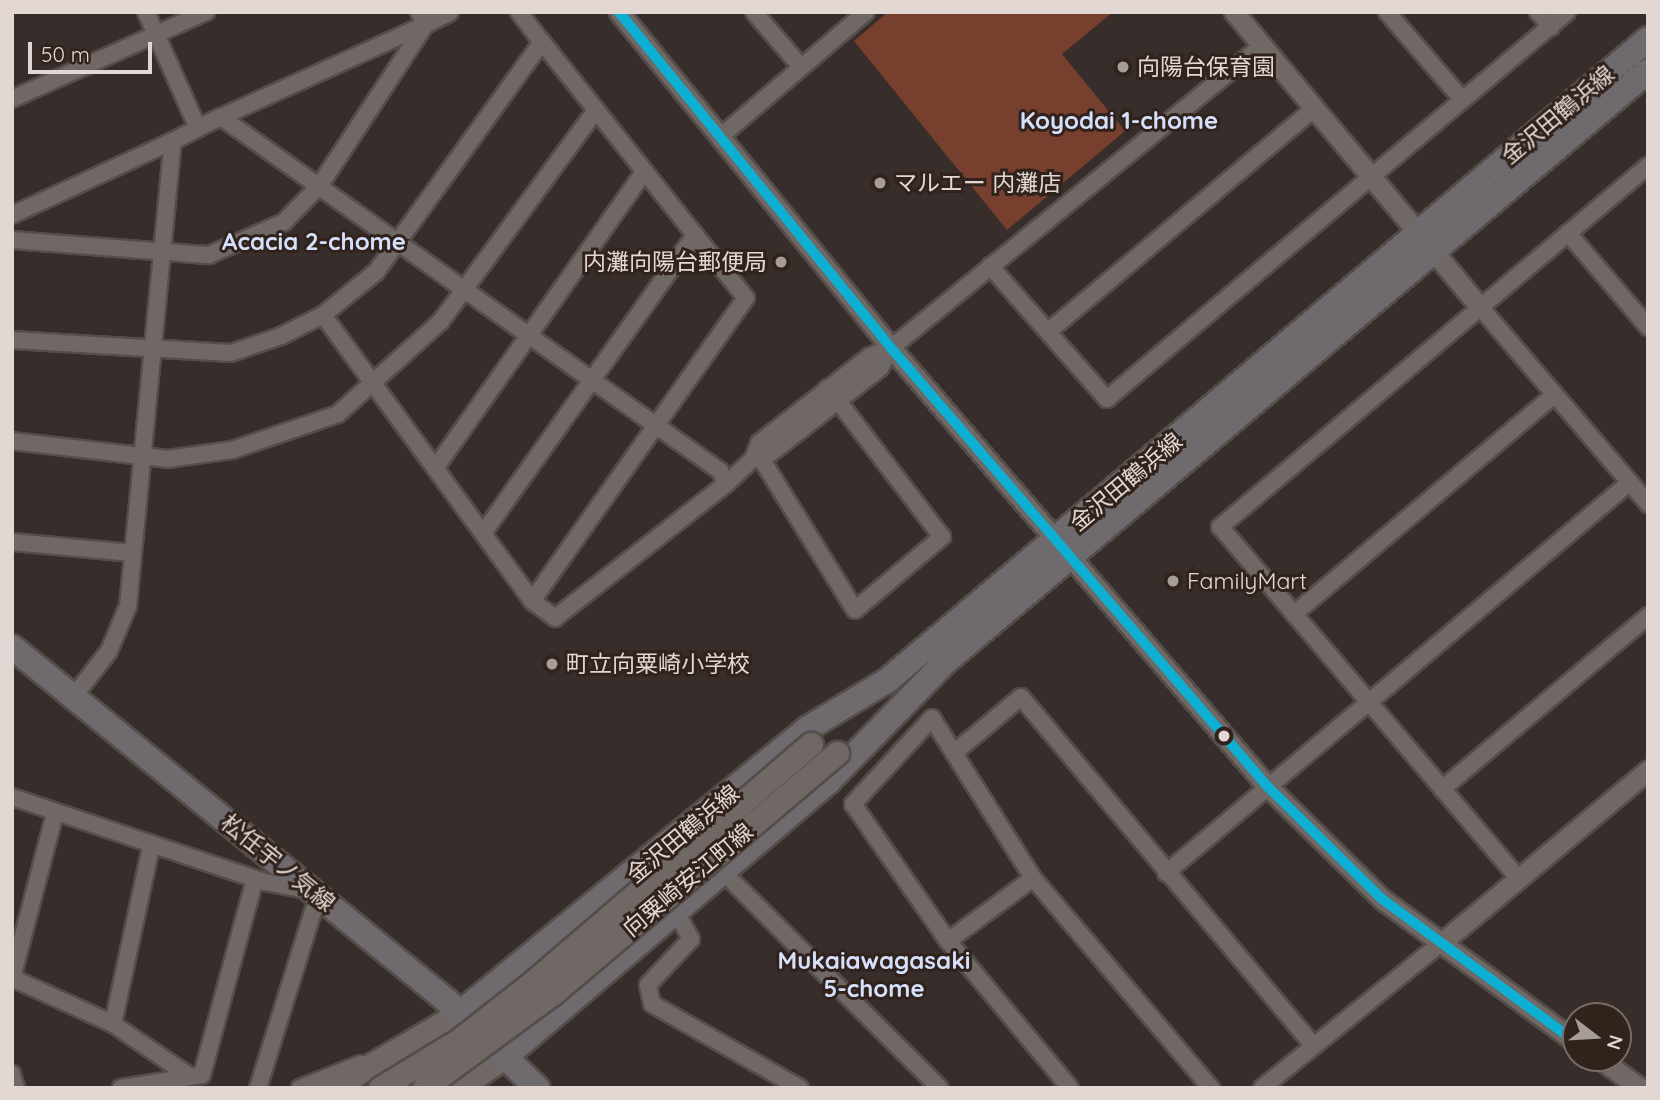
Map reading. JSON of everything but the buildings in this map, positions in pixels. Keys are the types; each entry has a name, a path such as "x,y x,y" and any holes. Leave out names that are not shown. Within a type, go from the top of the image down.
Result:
{"main road":[{"name":"金沢田鶴浜線","path":"460,1013 808,728 888,680 1063,548 1427,241 1648,39"},
{"name":"金沢田鶴浜線","path":"1427,241 1648,71"},
{"name":"金沢田鶴浜線","path":"505,1057 828,782 944,663 1063,548"},
{"name":"松任宇ノ気線","path":"12,647 460,1013 537,1088"},
{"name":"向粟崎安江町線","path":"424,1088 553,993 944,663"},
{"name":"向粟崎安江町線","path":"373,1079 459,1040 533,982 888,680"},
{"path":"332,1088 373,1079 460,1013"},
{"path":"458,1088 505,1057"}],"street":[{"path":"145,12 198,128"},
{"path":"12,99 206,12"},
{"path":"12,215 173,141 422,19 450,12"},
{"path":"519,12 746,298 533,601"},
{"path":"619,12 891,348 1268,787 1382,899 1562,1032"},
{"path":"754,12 801,68"},
{"path":"720,137 866,12"},
{"path":"1234,12 1648,504"},
{"path":"1387,12 1461,98"},
{"path":"1538,12 1551,26"},
{"path":"990,266 1107,399 1461,98 1567,12"},
{"path":"12,240 209,256 284,222 320,185 422,19"},
{"path":"12,340 152,353 231,353 323,315 376,272 542,42"},
{"path":"833,394 942,537 855,610 757,460 759,443 833,394 870,356 891,348 1261,46"},
{"path":"1049,331 1315,108"},
{"path":"12,441 141,457 232,450 291,433 338,414 368,383 413,349 465,289 596,110"},
{"path":"221,117 720,471 726,484"},
{"path":"74,696 109,651 128,606 173,141"},
{"path":"1519,879 1220,527 1648,166"},
{"path":"436,467 644,172"},
{"path":"1568,233 1648,327"},
{"path":"485,531 695,235"},
{"path":"323,315 368,383 485,531 533,601 555,618 757,460"},
{"path":"1294,614 1554,395"},
{"path":"1166,873 1629,483"},
{"path":"12,542 132,553"},
{"path":"1442,789 1648,616"},
{"path":"954,753 1021,697 1313,1045"},
{"path":"1070,1088 948,941 853,804 932,718 1033,878 1211,1088"},
{"path":"1262,1088 1519,879 1648,769"},
{"path":"12,797 151,846 255,879 317,895 258,1088"},
{"path":"55,813 12,978 113,1024 201,1080"},
{"path":"113,1024 151,846"},
{"path":"948,941 1033,878"},
{"path":"201,1080 255,879"},
{"path":"733,882 940,1088"},
{"path":"677,913 691,939 648,985 652,1004 800,1088"},
{"path":"300,1088 359,1061 373,1079"},
{"path":"1618,1072 1640,1088"},
{"path":"12,1074 16,1088"},
{"path":"121,1088 201,1080"}],"shaded area":[{"path":"888,12 1113,12 1062,54 1125,131 1007,230 854,41"}],"transit line":[{"path":"619,12 891,348 1268,787 1382,899 1562,1032"}],"place":[{"name":"向陽台保育園","path":"1123,67"},
{"name":"マルエー 内灘店","path":"880,183"},
{"name":"内灘向陽台郵便局","path":"781,262"},
{"name":"FamilyMart","path":"1173,581"},
{"name":"町立向粟崎小学校","path":"552,664"}],"district":[{"name":"Koyodai 1-chome","path":"1119,121"},
{"name":"Acacia 2-chome","path":"314,242"},
{"name":"Mukaiawagasaki 5-chome","path":"874,975"}]}
